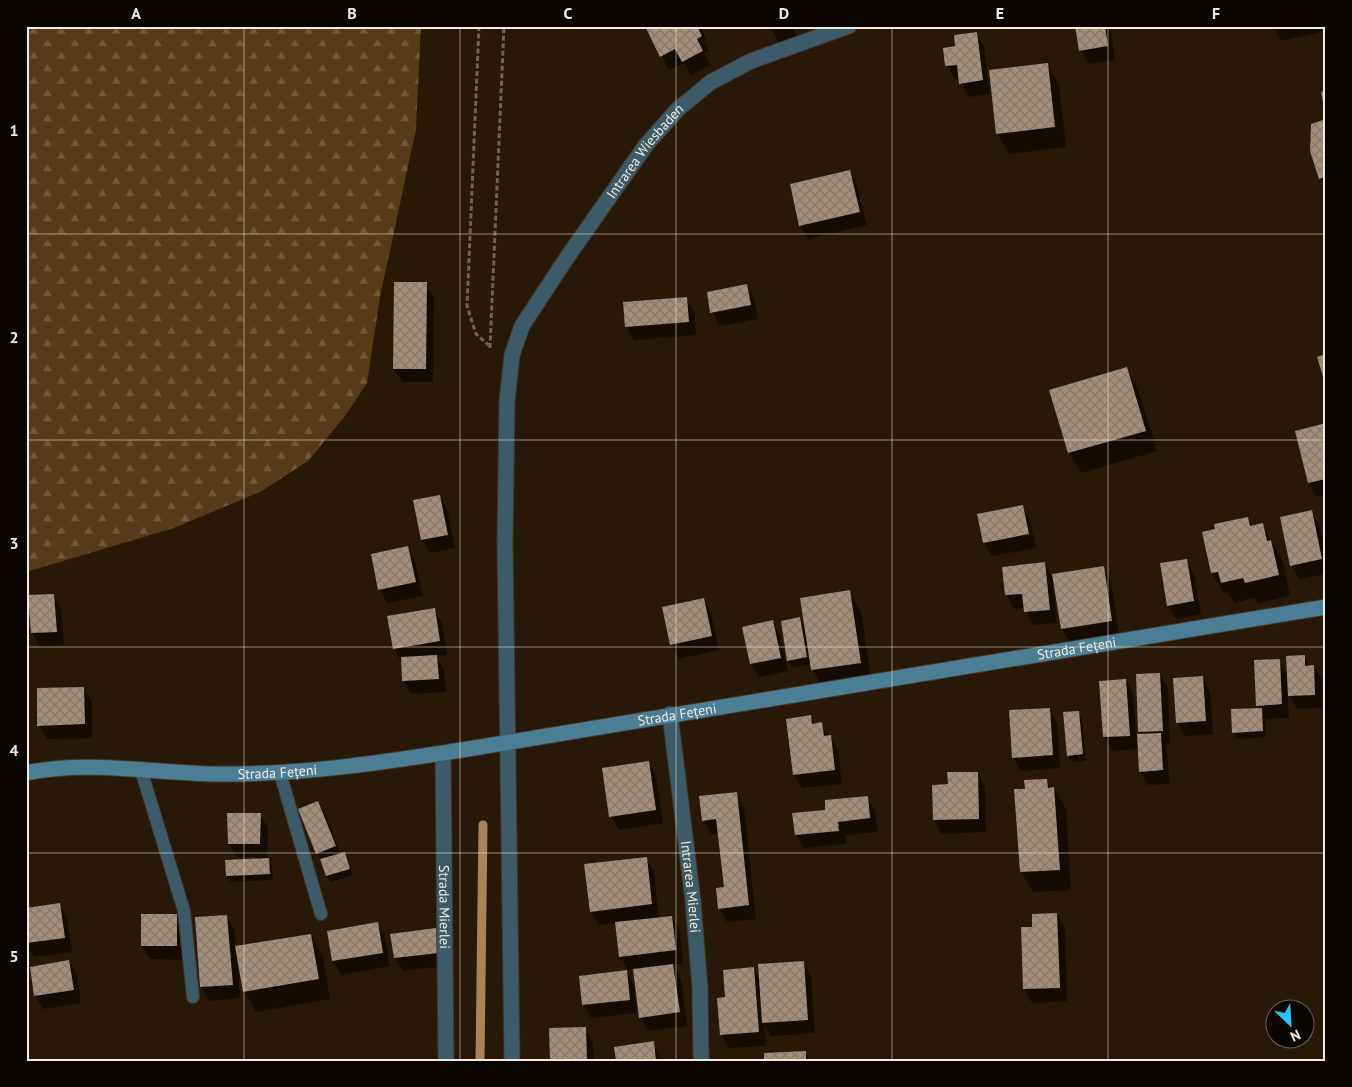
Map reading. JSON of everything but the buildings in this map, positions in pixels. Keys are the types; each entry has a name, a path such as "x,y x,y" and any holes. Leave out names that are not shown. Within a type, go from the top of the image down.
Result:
{"street":[{"name":"Intrarea Wiesbaden","path":"512,1061 505,543 507,401 512,355 522,326 566,259 646,145 678,109 711,82 751,61 849,26"},
{"name":"Strada Fețeni","path":"26,773 69,768 216,774 280,773 339,768 443,753 1326,607"},
{"name":"Intrarea Mierlei","path":"670,714 693,901 700,988 701,1061"},
{"name":"Strada Mierlei","path":"443,753 446,1061"}],"lane":[{"path":"141,770 184,911 193,997"},
{"path":"280,773 320,914"}],"path":[{"path":"479,26 467,306 476,334 490,347 512,355"}],"green space":[{"path":"26,26 421,26 416,129 380,297 367,383 345,416 308,461 262,491 174,528 26,572"}],"waterway":[{"path":"480,1061 483,825"}]}
